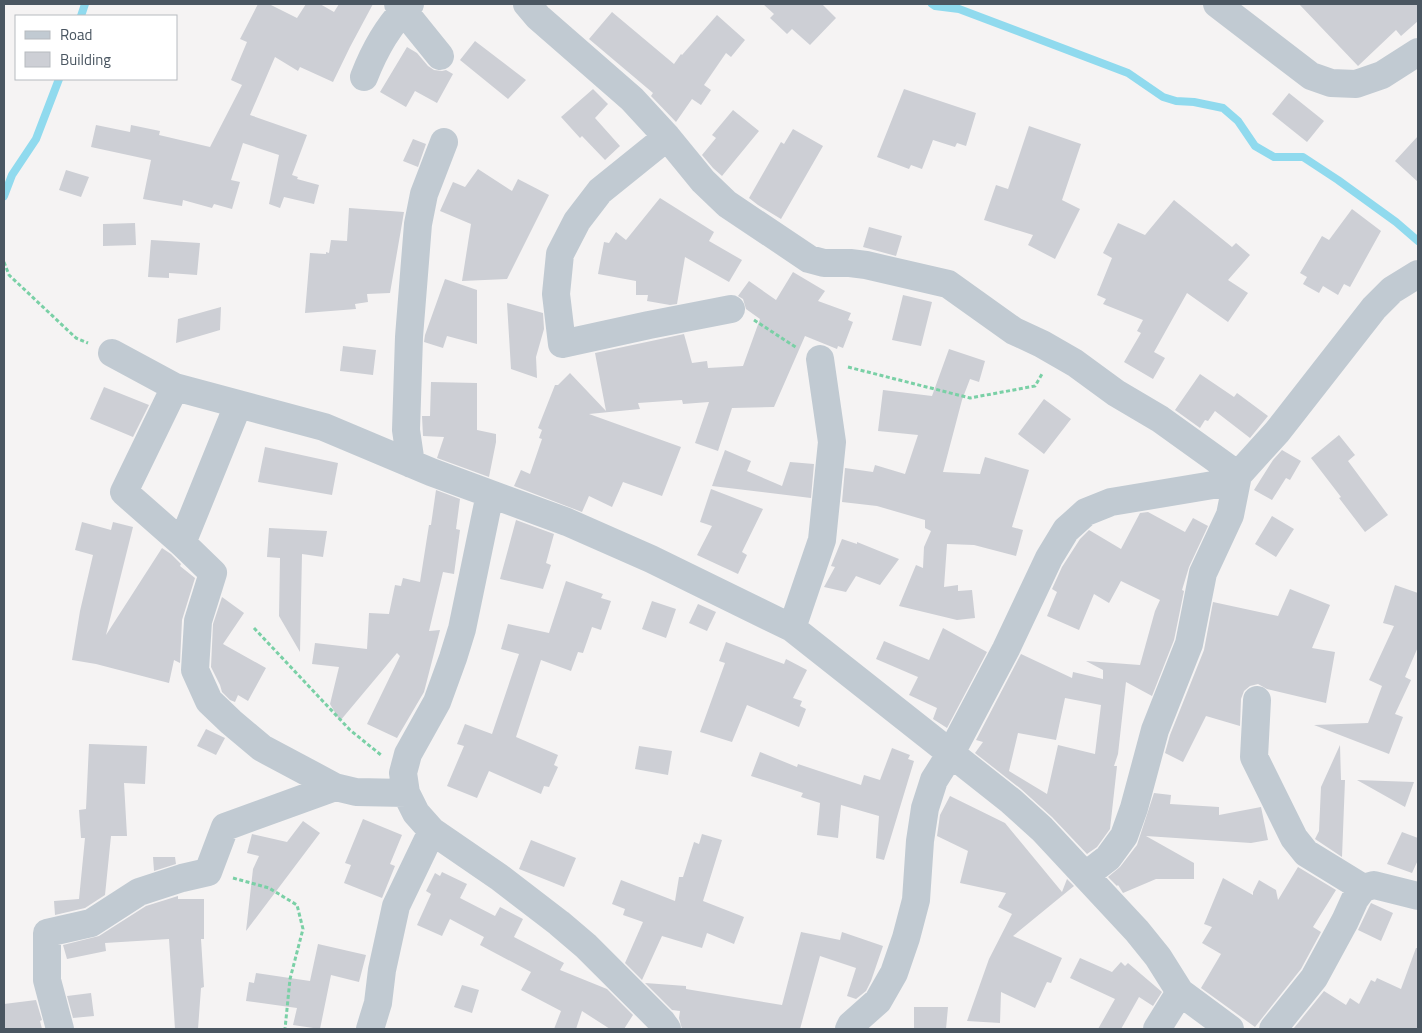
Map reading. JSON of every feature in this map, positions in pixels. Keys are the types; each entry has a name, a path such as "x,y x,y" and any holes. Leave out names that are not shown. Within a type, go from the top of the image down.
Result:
{"street":[{"path":"527,4 538,17 632,99 667,137 703,181 727,204 809,259 824,263 850,262 866,264 948,284 1014,331 1076,363 1116,393 1160,419 1238,476"},
{"path":"1217,4 1311,76 1331,84 1356,84 1382,75 1418,52"},
{"path":"364,77 373,54 404,6 440,56"},
{"path":"667,137 600,191 577,221 560,254 556,294 562,344 731,309"},
{"path":"411,464 406,430 407,393 409,337 418,224 424,194 444,142"},
{"path":"849,1029 878,1000 894,973 906,938 916,900 920,841 925,808 934,780 951,753 1006,649 1050,558 1066,530 1086,512 1111,502 1219,484 1238,476 1278,432 1374,308 1392,290 1418,274"},
{"path":"112,353 175,387 324,427 411,464 567,522 651,558 792,628 1011,801 1042,829 1137,931 1158,957 1180,992 1230,1029"},
{"path":"792,628 822,540 832,442 820,359"},
{"path":"175,387 124,492 213,573 198,622 195,670 209,700 231,722 262,748 335,787 356,792 404,783"},
{"path":"182,543 238,405"},
{"path":"1086,875 1108,858 1124,836 1134,808 1155,730 1189,644 1203,573 1230,515 1238,476"},
{"path":"490,494 462,629 437,702 408,754 404,783 416,813 432,831 499,877 559,923 600,960 667,1029"},
{"path":"1257,700 1254,757 1294,838 1306,853 1363,888"},
{"path":"60,1029 47,980 47,933 91,923 139,892 208,872 225,827 335,787"},
{"path":"370,1029 378,1003 382,970 396,906 432,831"},
{"path":"1273,1029 1314,978 1355,899 1363,888 1374,885 1418,896"},
{"path":"1157,1029 1180,992"}],"path":[{"path":"4,262 9,275 76,338 112,353"},
{"path":"731,309 739,310 803,352 820,359 970,398 1035,386 1054,351"},
{"path":"254,628 350,730 404,783"},
{"path":"208,872 269,888 297,905 302,929 290,979 285,1029"}],"building":[{"path":"258,4 269,4 297,18 306,4 320,4 334,12 339,4 373,4 333,82 300,67 298,71 275,57 250,115 307,135 292,175 298,177 297,179 319,185 314,204 284,197 280,208 269,204 279,155 243,143 231,180 240,182 232,209 214,204 212,208 183,200 182,206 143,199 151,160 91,147 96,125 130,132 131,125 160,131 159,135 210,147 242,85 231,80 247,42 240,39"},
{"path":"763,4 822,4 836,18 810,45 792,29 787,34 770,18 774,14"},
{"path":"1299,4 1418,4 1418,21 1401,36 1396,30 1358,66"},
{"path":"612,12 674,64 717,15 745,40 731,57 726,53 704,85 711,90 701,105 692,99 676,122 651,96 653,93 589,39"},
{"path":"475,41 526,80 508,99 460,60"},
{"path":"407,47 417,53 434,70 446,70 453,74 437,103 415,91 406,107 380,92"},
{"path":"593,89 608,104 595,118 620,146 605,160 582,136 580,138 561,117"},
{"path":"904,89 976,113 966,146 957,143 955,147 933,140 922,169 911,165 909,169 877,157"},
{"path":"1289,93 1324,121 1307,142 1272,114"},
{"path":"733,110 759,131 722,176 702,155 716,138 712,135"},
{"path":"1029,126 1081,144 1062,200 1080,209 1055,259 1028,245 1033,235 984,220 996,185 1008,189"},
{"path":"793,129 823,146 781,219 749,198 781,142 784,144"},
{"path":"1418,136 1418,182 1395,161"},
{"path":"413,139 426,144 418,167 403,161"},
{"path":"478,169 512,191 518,179 549,195 507,279 462,281 471,224 440,211 453,182 465,187"},
{"path":"66,170 89,177 81,197 59,190"},
{"path":"660,198 714,232 709,241 742,260 729,282 685,257 677,304 670,305 647,301 648,295 636,295 636,281 598,274 604,242 609,243 616,232 626,240"},
{"path":"1174,200 1232,247 1236,243 1250,255 1228,280 1248,293 1228,322 1187,293 1154,352 1165,358 1153,379 1124,362 1141,333 1137,331 1143,320 1103,304 1106,299 1097,295 1112,258 1103,253 1118,223 1145,235"},
{"path":"349,208 404,212 390,293 367,294 368,302 355,304 356,309 305,313 310,253 329,253 331,240 347,241"},
{"path":"1352,209 1381,231 1350,287 1344,284 1338,295 1323,286 1319,293 1303,284 1307,277 1300,273 1322,236 1329,240"},
{"path":"135,223 136,245 103,246 103,224"},
{"path":"869,227 902,236 896,256 863,247"},
{"path":"151,240 200,243 197,275 169,273 169,278 148,277"},
{"path":"793,272 825,291 818,301 851,313 848,320 853,322 843,348 838,346 837,349 805,336 774,407 732,408 718,451 695,443 709,402 683,404 682,400 638,403 640,409 589,414 681,447 662,496 623,482 612,507 589,496 582,512 514,486 521,470 530,474 542,439 539,438 542,430 538,428 555,385 558,385 570,373 606,411 595,353 684,334 692,363 707,361 708,368 743,366 760,319 746,309 743,299 738,296 749,281 776,300"},
{"path":"445,279 477,290 477,344 447,336 443,348 424,342"},
{"path":"903,295 932,302 921,346 892,340"},
{"path":"507,303 543,313 544,329 536,357 537,378 511,369"},
{"path":"221,307 220,330 176,343 178,319"},
{"path":"343,346 376,350 373,375 340,371"},
{"path":"949,349 985,361 979,382 970,379 962,400 943,472 980,474 985,457 1029,470 1012,527 1023,530 1016,556 974,545 947,544 944,587 958,585 958,591 972,590 975,618 957,620 899,606 916,565 923,568 924,547 931,531 925,528 925,520 877,506 842,502 845,468 873,472 875,465 905,474 918,435 878,431 883,390 932,396"},
{"path":"1200,374 1234,397 1237,393 1268,416 1250,438 1215,411 1208,421 1205,420 1200,428 1175,410"},
{"path":"431,382 477,383 477,430 496,434 489,477 437,458 444,437 423,436 422,416 430,416"},
{"path":"104,387 149,405 133,437 90,419"},
{"path":"1044,399 1071,419 1044,454 1018,434"},
{"path":"1339,435 1355,455 1348,461 1388,515 1365,532 1311,458"},
{"path":"265,447 338,463 332,495 258,482"},
{"path":"725,450 751,461 747,471 782,486 790,462 814,464 811,498 712,486"},
{"path":"1282,450 1301,461 1290,480 1286,478 1272,500 1254,490 1273,460"},
{"path":"711,489 763,509 742,552 747,555 738,574 697,555 712,526 700,522"},
{"path":"436,490 460,499 456,529 460,530 454,574 443,572 429,631 440,630 424,692 397,738 367,724 400,656 397,653 340,721 330,704 339,667 312,664 315,643 367,649 369,613 389,614 395,585 401,586 403,578 420,582"},
{"path":"1148,512 1185,532 1193,518 1208,526 1189,567 1182,590 1184,591 1174,640 1152,696 1126,682 1118,754 1114,766 1117,766 1110,829 1097,847 1087,854 1052,817 1021,789 975,753 983,742 976,740 1021,654 1072,678 1073,672 1103,679 1103,670 1086,661 1140,665 1155,611 1160,600 1121,581 1109,603 1094,594 1079,630 1047,616 1057,592 1052,589 1062,567 1080,539 1089,530 1121,549 1140,513","holes":["1065,698 1101,705 1095,754 1058,745 1047,794 1009,771 1018,733 1056,740"]},
{"path":"1272,516 1294,529 1276,557 1255,544"},
{"path":"516,520 554,534 546,563 551,565 543,589 500,579"},
{"path":"82,522 111,530 113,522 133,527 106,635 162,548 171,554 181,564 180,566 195,578 182,620 180,663 174,660 169,683 96,664 72,660 80,611 93,555 75,550"},
{"path":"269,528 327,531 323,557 302,554 300,652 279,616 280,558 267,557"},
{"path":"842,539 857,544 857,542 899,559 880,585 856,576 846,592 824,587 835,567 831,566"},
{"path":"566,581 603,594 601,598 611,601 601,630 592,627 583,653 578,652 571,671 541,660 516,737 558,755 554,765 558,767 549,787 544,786 541,794 489,771 477,798 447,786 464,746 457,744 465,724 492,734 519,654 501,649 508,624 549,633"},
{"path":"1395,585 1418,593 1418,647 1405,677 1411,680 1395,714 1403,717 1389,754 1314,725 1368,723 1382,686 1369,680 1394,626 1383,623"},
{"path":"1290,589 1330,605 1312,648 1335,652 1326,703 1267,689 1258,684 1250,686 1244,691 1241,699 1240,726 1206,716 1183,762 1165,753 1170,735 1204,650 1213,602 1278,616"},
{"path":"222,597 244,613 223,644 266,668 248,701 238,695 235,702 230,700 222,692 211,667 213,624"},
{"path":"652,601 676,609 666,638 642,629"},
{"path":"698,604 716,612 707,631 689,623"},
{"path":"943,628 987,652 947,728 933,719 937,708 909,695 918,677 876,659 884,641 929,660"},
{"path":"726,642 784,664 786,659 807,670 793,698 802,701 800,706 806,709 799,727 747,705 732,742 700,732 725,663 719,661"},
{"path":"206,729 225,738 216,755 197,746"},
{"path":"89,744 147,746 145,784 124,783 127,836 111,836 105,895 85,908 55,915 54,901 79,899 85,838 81,838 79,810 86,809"},
{"path":"1340,745 1341,780 1345,780 1342,857 1315,839 1319,831 1321,787"},
{"path":"639,746 672,751 668,775 635,769"},
{"path":"892,748 910,755 908,759 914,761 884,860 876,858 879,816 841,805 838,838 817,835 820,803 801,797 803,793 751,776 760,752 797,767 798,764 861,785 864,775 880,780"},
{"path":"1357,780 1414,782 1405,807"},
{"path":"1154,793 1171,795 1170,804 1219,807 1219,815 1261,807 1268,840 1251,843 1146,836 1194,863 1194,879 1156,879 1123,893 1118,885 1108,877 1120,867 1137,845"},
{"path":"950,796 1005,823 1062,892 1067,879 1074,886 1013,936 1062,958 1051,983 1047,982 1035,1008 1001,992 1000,1023 967,1021 989,959 1012,914 998,907 1006,893 960,883 968,851 937,836 940,815"},
{"path":"363,819 402,835 390,864 395,866 382,898 344,883 351,865 345,863"},
{"path":"303,821 320,833 246,931 253,869 259,856 247,853 252,834 287,842"},
{"path":"1402,832 1418,838 1418,860 1412,873 1387,864"},
{"path":"702,834 722,840 703,901 744,917 734,944 707,933 702,948 662,936 642,980 625,963 643,922 623,915 625,909 612,904 621,880 675,901 679,877 683,877 694,842 699,844"},
{"path":"531,840 576,858 564,887 519,869"},
{"path":"153,857 175,857 176,864 154,871"},
{"path":"1298,867 1336,890 1313,927 1321,932 1301,969 1255,1027 1201,988 1221,954 1202,943 1212,927 1204,924 1223,878 1253,895 1259,880 1276,890 1278,900"},
{"path":"442,872 467,884 460,898 495,916 500,907 523,919 514,937 564,963 560,970 607,989 633,1015 624,1029 610,1029 582,1011 576,1029 554,1029 561,1011 521,990 531,972 480,945 484,937 450,919 442,936 417,925 431,894 426,891 435,873 440,876"},
{"path":"178,896 178,899 204,899 204,939 201,939 204,987 201,988 198,1029 175,1029 169,939 105,943 106,951 67,959 63,945 99,936 146,906"},
{"path":"1371,903 1393,913 1381,941 1358,930"},
{"path":"801,932 840,940 842,932 883,946 866,991 856,999 847,996 856,968 820,956 800,1029 682,1029 679,1018 680,1011 672,1010 645,983 686,986 686,989 782,1005"},
{"path":"318,944 366,955 359,982 331,975 320,1029 293,1025 297,1008 246,1001 249,982 254,983 256,973 310,981"},
{"path":"1416,948 1418,948 1418,1029 1294,1028 1324,991 1346,1005 1350,998 1359,1004 1371,980 1375,982 1377,978 1401,989"},
{"path":"1080,958 1112,972 1121,962 1125,966 1128,963 1162,992 1153,1006 1139,997 1121,1029 1098,1029 1115,999 1070,978"},
{"path":"462,985 479,990 472,1013 454,1007"},
{"path":"91,993 94,1016 73,1018 67,996"},
{"path":"36,1000 42,1020 40,1021 42,1029 4,1029 4,1004"},
{"path":"914,1007 948,1007 946,1029 914,1029"}],"waterway":[{"path":"81,15 85,4"},
{"path":"932,4 959,9 1128,73 1163,97 1176,101 1194,102 1223,108 1238,121 1255,146 1274,157 1303,157 1396,222 1418,241"},
{"path":"4,196 12,175 36,139 59,80"}]}
